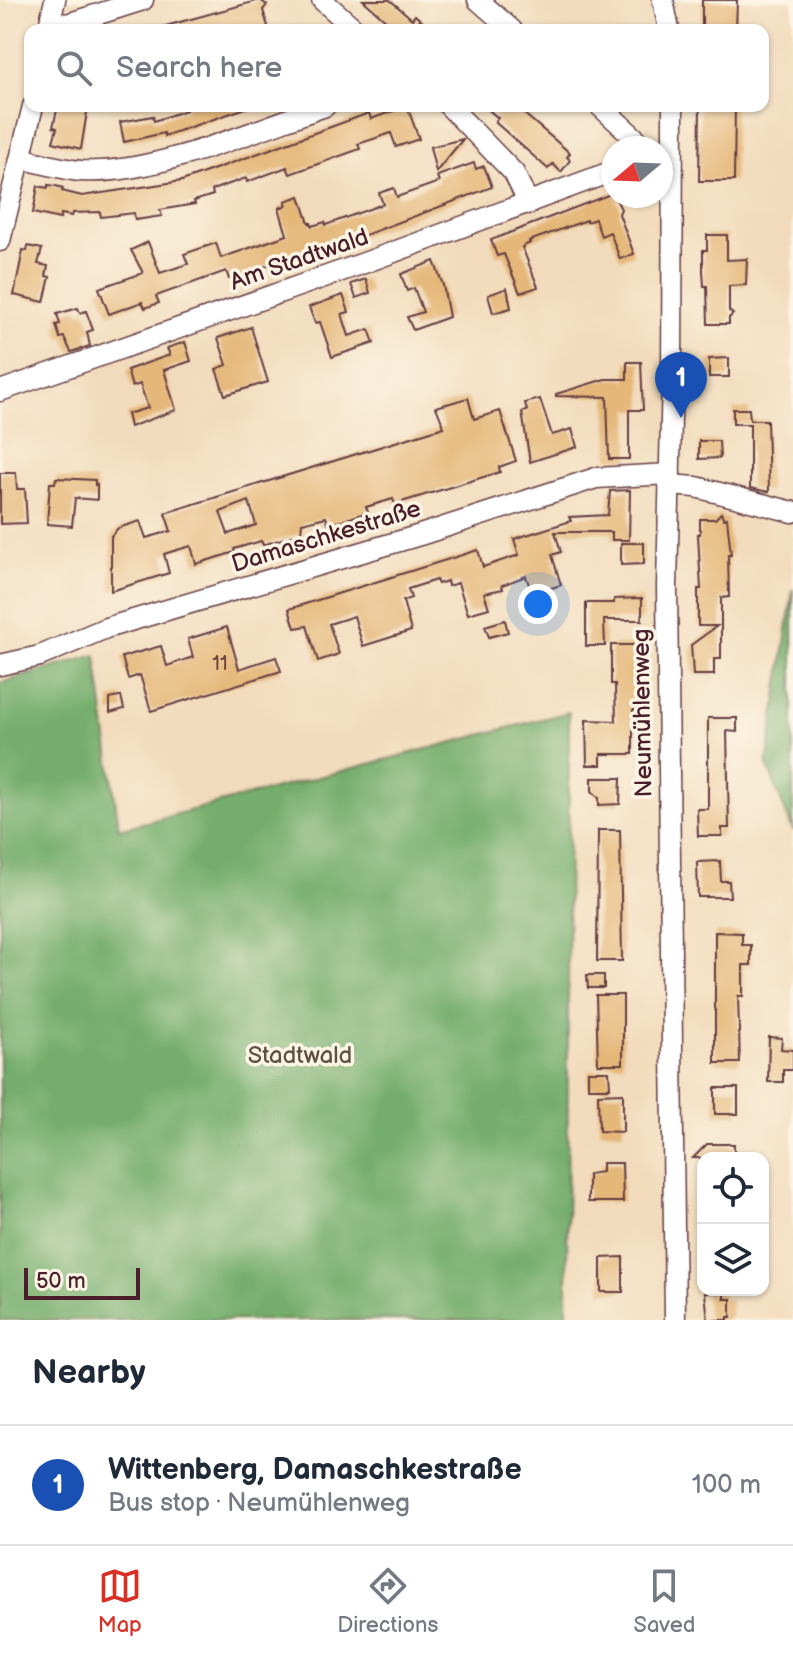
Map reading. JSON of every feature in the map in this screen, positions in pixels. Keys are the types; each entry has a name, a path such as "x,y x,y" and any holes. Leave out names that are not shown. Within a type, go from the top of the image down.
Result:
{"street":[{"path":"49,24 55,0"},
{"path":"67,24 143,0"},
{"path":"322,0 349,24"},
{"path":"478,0 505,24"},
{"path":"663,0 668,24"},
{"path":"0,241 32,112"},
{"path":"21,158 80,171 119,169 185,154 308,112"},
{"path":"455,112 514,173 529,204"},
{"path":"607,112 633,136"},
{"name":"Neumühlenweg","path":"669,136 672,112"},
{"name":"Am Stadtwald","path":"0,391 601,176"},
{"name":"Neumühlenweg","path":"667,208 670,479 667,680 675,1320"},
{"name":"Damaschkestraße","path":"0,665 40,656 106,628 420,535 596,478 670,479 793,512"}],"green space":[{"path":"793,589 793,831 767,765"},
{"name":"Stadtwald","path":"96,655 119,829 569,712 567,1320 0,1320 0,683"}],"building":[{"path":"260,0 267,5 263,10 267,24 173,24"},
{"path":"363,0 390,0 412,19 415,15 425,24 390,24"},
{"path":"702,0 737,0 736,24 702,24"},
{"path":"57,112 87,112 81,149 53,142 57,128 53,127"},
{"path":"180,112 234,112 164,136 164,133 124,142 120,122 153,116 154,121"},
{"path":"390,112 409,112 419,139 396,147 391,133 358,144 360,149 290,174 287,167 247,182 246,178 212,190 213,195 194,201 195,204 160,210 162,216 135,220 134,213 101,217 100,212 73,213 72,216 61,214 60,219 33,213 38,186 56,186 63,188 62,191 82,196 182,181 369,113 371,119"},
{"path":"491,112 522,112 570,153 567,157 570,160 561,172 553,164 548,169 495,122 498,118"},
{"path":"700,112 735,112 734,181 699,181"},
{"path":"463,139 436,172 430,147"},
{"path":"474,163 476,169 484,166 492,187 323,251 304,257 303,253 229,279 226,271 156,296 159,303 145,308 142,302 109,314 99,288 143,273 131,250 148,242 160,273 188,264 184,254 216,243 221,258 287,235 279,208 287,205 285,201 300,196 309,223 312,226 325,222 326,225 383,204 379,193 394,188 397,197 439,182 437,176"},
{"path":"601,198 601,208 620,208 619,214 634,254 620,259 610,232 601,236 595,219 587,220 529,241 522,247 538,287 520,293 504,254 497,256 491,240"},
{"path":"707,235 727,235 727,260 747,259 746,285 729,286 729,311 733,314 729,324 708,324 707,286 704,286 703,271"},
{"path":"28,246 42,249 38,264 48,266 46,276 50,277 44,302 14,295 23,250 27,251"},
{"path":"434,261 443,285 449,317 413,330 407,317 423,312 414,288 407,291 401,274"},
{"path":"366,279 370,293 356,298 351,284"},
{"path":"507,288 511,308 493,313 488,295"},
{"path":"343,295 349,312 342,314 349,336 369,329 374,343 332,357 320,322 315,323 309,307"},
{"path":"78,308 80,313 86,311 93,330 87,332 90,346 71,352 64,337 60,338 57,314"},
{"path":"251,327 268,382 225,395 216,369 227,365 218,338"},
{"path":"185,342 191,361 164,370 176,410 130,427 127,414 148,408 140,384 132,387 127,370 170,355 167,348"},
{"path":"729,358 729,377 709,377 709,359"},
{"path":"627,362 641,362 643,410 629,410 629,459 609,459 607,397 556,394 605,379 627,379"},
{"path":"468,398 474,419 500,411 516,461 499,467 500,472 395,504 393,499 366,507 368,512 329,525 326,517 302,523 301,533 263,545 261,541 196,564 191,546 164,554 169,573 111,591 111,536 118,528 140,521 146,538 171,531 165,513 444,427 436,407","holes":["249,501 256,525 228,534 220,512"]},
{"path":"540,399 552,435 572,429 577,447 530,462 522,412 527,411 525,403"},
{"path":"733,409 749,409 750,420 767,420 769,492 750,488 750,424 733,424"},
{"path":"699,441 719,441 720,458 699,459"},
{"path":"0,473 16,473 17,489 25,489 27,523 0,524"},
{"path":"56,478 95,480 97,484 97,500 75,498 72,526 47,524 50,483 55,483"},
{"path":"630,490 629,540 612,540 612,532 555,532 561,552 552,555 561,585 532,594 526,576 502,585 503,589 484,593 489,608 468,614 458,583 448,586 447,581 438,584 436,580 408,589 411,598 403,601 411,631 363,646 354,616 329,624 339,654 318,661 307,626 295,628 289,609 478,550 483,567 519,555 514,539 571,521 569,517 608,515 610,491"},
{"path":"721,513 724,519 727,518 731,555 728,555 729,597 721,598 721,659 714,659 714,675 693,675 691,645 717,626 698,626 700,519 715,519"},
{"path":"621,543 644,543 644,564 621,565"},
{"path":"642,598 642,620 604,620 605,646 586,646 586,603 614,603 614,599"},
{"path":"505,620 508,632 489,637 485,626"},
{"path":"227,627 239,669 276,657 281,671 151,711 140,675 128,679 122,657 161,646 167,666 193,657 188,639"},
{"path":"611,645 637,645 642,710 633,710 633,754 601,754 601,765 587,765 586,720 616,721 615,684 611,684"},
{"path":"121,696 124,709 110,713 110,699"},
{"path":"708,718 737,718 737,732 727,731 729,828 722,828 722,836 698,836 697,809 708,809"},
{"path":"592,778 621,778 620,804 599,805 599,798 592,791"},
{"path":"598,830 620,830 622,961 597,961"},
{"path":"720,861 721,881 729,881 730,897 698,897 697,862"},
{"path":"715,932 742,933 742,945 751,945 751,965 743,965 743,996 738,996 740,1063 715,1063"},
{"path":"587,975 604,975 604,988 588,988"},
{"path":"596,995 623,995 623,1064 598,1064"},
{"path":"769,1037 782,1038 781,1049 793,1050 793,1070 783,1070 783,1082 768,1082"},
{"path":"588,1071 609,1071 610,1088 588,1088"},
{"path":"715,1088 738,1088 738,1114 715,1114"},
{"path":"623,1093 623,1132 599,1131 598,1094"},
{"path":"707,1144 734,1144 734,1152 699,1152"},
{"path":"602,1163 622,1163 623,1202 588,1202 588,1174 602,1172"},
{"path":"623,1257 623,1292 601,1292 601,1258"},
{"path":"705,1296 731,1299 731,1317 728,1320 708,1320"}],"place":[{"name":"Wittenberg, Damaschkestraße","path":"681,418"}]}
